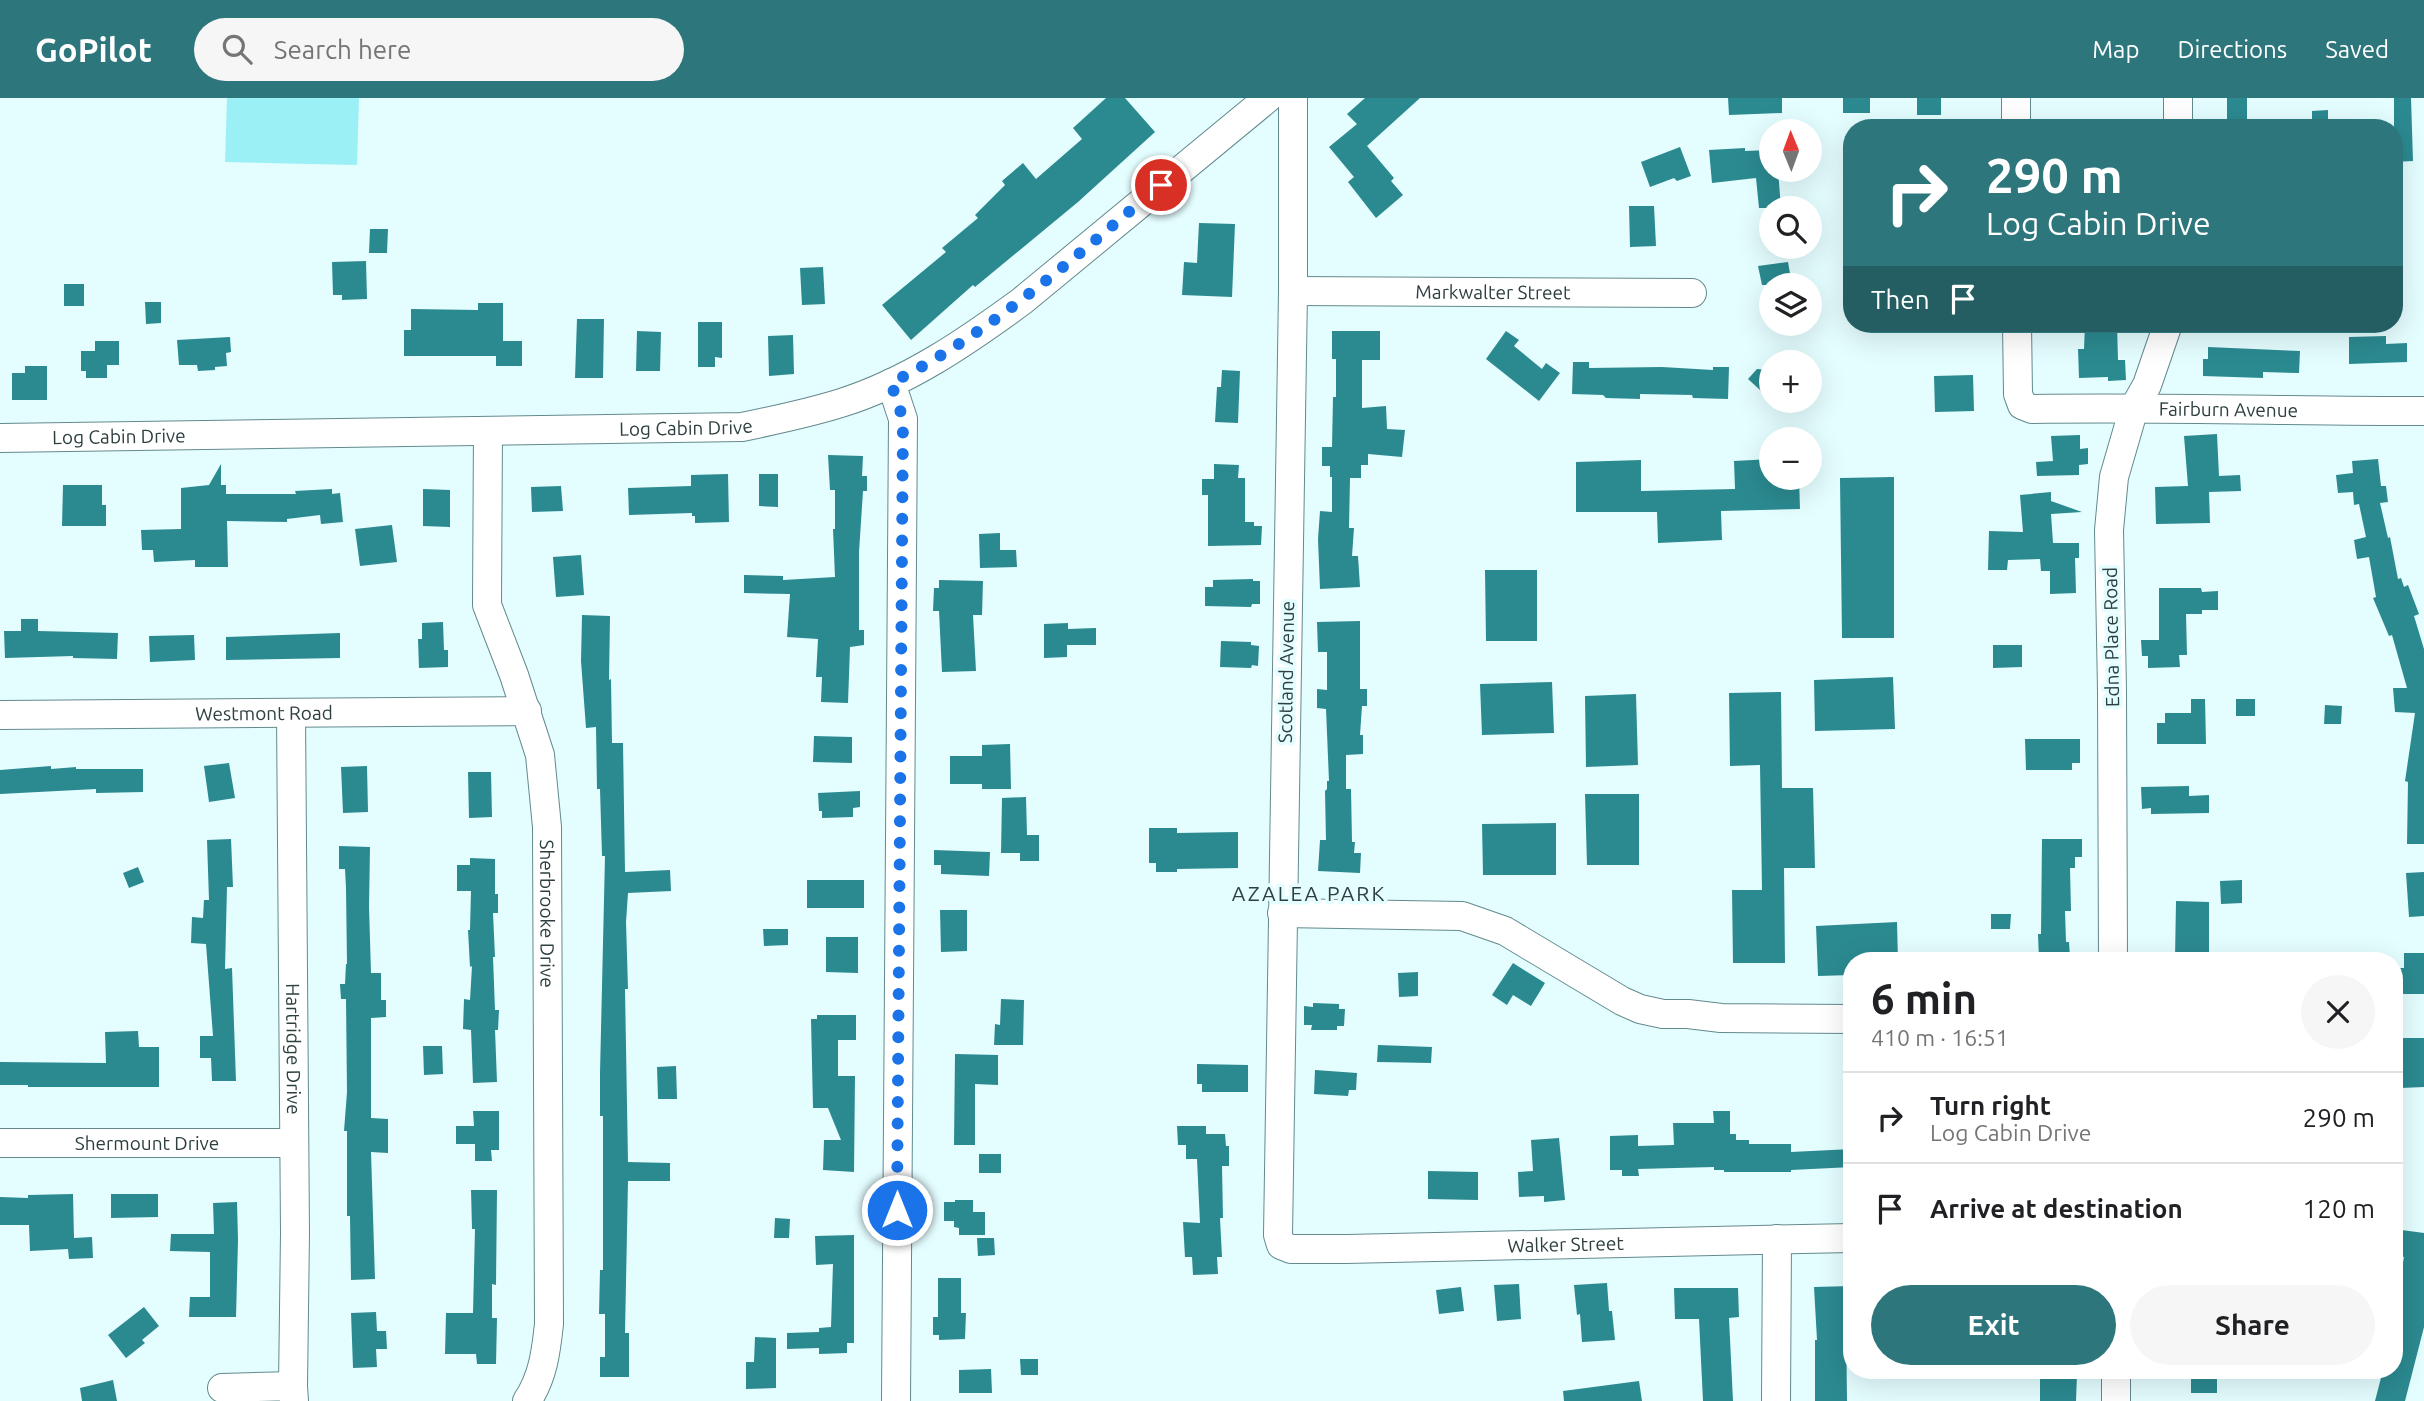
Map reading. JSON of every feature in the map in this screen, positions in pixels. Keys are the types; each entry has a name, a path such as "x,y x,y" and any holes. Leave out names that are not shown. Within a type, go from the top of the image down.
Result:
{"street":[{"name":"Log Cabin Drive","path":"0,438 743,427 793,417 843,402 891,383 931,363 981,331 1012,309 1268,98"},
{"name":"Scotland Avenue","path":"1281,1245 1278,1235 1293,291 1293,98"},
{"path":"2016,98 2016,119"},
{"path":"2178,98 2178,119"},
{"name":"Markwalter Street","path":"1293,291 1692,293"},
{"name":"Fairburn Avenue","path":"2018,333 2018,394 2022,405 2032,410 2134,408 2424,411"},
{"name":"Edna Place Road","path":"2113,952 2109,530 2114,477 2134,408 2147,385 2165,333"},
{"path":"891,383 903,419 896,1401"},
{"name":"Sherbrooke Drive","path":"488,431 487,605 527,711 540,755 547,827 550,1324 545,1363 527,1401"},
{"name":"Westmont Road","path":"0,715 527,711"},
{"name":"Hartridge Drive","path":"291,713 294,1394"},
{"path":"1282,913 1462,916 1505,931 1622,1001 1663,1014 1721,1018 1843,1019"},
{"name":"Shermount Drive","path":"0,1143 293,1143"},
{"name":"Walker Street","path":"1281,1245 1291,1249 1346,1249 1843,1238"},
{"path":"1776,1401 1777,1239"},
{"path":"2116,1379 2116,1401"},
{"path":"222,1388 294,1394"}],"shaded area":[{"path":"227,98 359,98 357,165 225,162"}],"building":[{"path":"1106,98 1125,98 1155,132 1078,202 975,287 973,285 911,340 882,305 946,252 942,248 978,218 975,215 1005,185 1002,181 1023,163 1036,179 1082,139 1073,128"},
{"path":"1365,98 1420,98 1367,146 1394,178 1391,181 1403,195 1376,218 1348,182 1354,177 1329,147 1357,124 1347,114"},
{"path":"1728,98 1782,98 1782,113 1729,115"},
{"path":"1843,98 1870,98 1870,113 1843,113"},
{"path":"1917,98 1941,98 1941,115 1917,115"},
{"path":"2227,98 2247,98 2247,119 2227,119"},
{"path":"2394,98 2411,98 2413,161 2403,162 2403,119 2394,119"},
{"path":"2328,110 2328,119 2312,119 2312,111"},
{"path":"1680,147 1691,176 1677,181 1674,178 1650,187 1641,162"},
{"path":"1745,148 1745,151 1759,150 1759,182 1779,182 1780,196 1759,196 1759,208 1756,178 1712,183 1709,150"},
{"path":"1629,206 1654,206 1656,246 1630,247"},
{"path":"1199,223 1235,224 1232,297 1182,295 1184,262 1197,263"},
{"path":"370,229 388,229 387,253 369,253"},
{"path":"366,261 367,299 342,300 342,295 333,295 332,262"},
{"path":"1788,262 1790,273 1759,273 1758,266"},
{"path":"823,267 825,304 802,305 800,268"},
{"path":"64,284 84,284 84,306 64,306"},
{"path":"145,302 161,302 161,323 146,324"},
{"path":"478,303 503,303 503,341 522,341 522,366 496,366 496,356 404,356 404,330 411,330 411,309 478,310"},
{"path":"577,319 604,319 603,378 575,378"},
{"path":"698,322 722,322 722,358 715,357 715,367 698,367"},
{"path":"637,331 661,332 660,371 636,371"},
{"path":"1332,331 1380,331 1380,360 1362,360 1362,408 1386,406 1387,429 1405,430 1402,457 1368,454 1368,465 1361,465 1361,478 1350,478 1349,528 1354,528 1352,556 1358,556 1360,587 1320,589 1320,511 1332,512 1332,477 1330,466 1322,466 1322,447 1332,447 1336,359 1332,359"},
{"path":"1506,331 1519,340 1514,346 1542,369 1546,363 1560,373 1539,401 1486,359"},
{"path":"2085,333 2117,333 2118,360 2125,360 2126,380 2108,381 2108,377 2079,378 2078,349 2084,349"},
{"path":"793,335 794,374 769,376 768,336"},
{"path":"2386,336 2386,344 2407,343 2407,362 2349,364 2349,337"},
{"path":"230,337 231,352 226,353 227,366 198,371 197,365 179,365 177,340"},
{"path":"95,341 119,341 119,365 107,365 107,378 86,378 86,371 81,371 81,351 95,351"},
{"path":"2208,347 2300,351 2299,373 2263,372 2263,378 2203,376 2203,359 2208,359"},
{"path":"1573,362 1589,362 1589,368 1662,367 1713,370 1713,367 1729,367 1728,399 1640,394 1640,399 1606,398 1603,395 1572,394"},
{"path":"25,366 47,366 47,400 12,400 12,373 25,373"},
{"path":"1759,369 1759,389 1748,379"},
{"path":"1222,370 1240,371 1238,423 1215,422 1217,387 1221,387"},
{"path":"1973,375 1974,411 1935,412 1934,376"},
{"path":"2217,434 2219,476 2240,475 2241,491 2209,492 2210,523 2156,524 2155,487 2188,486 2184,436"},
{"path":"2080,435 2080,449 2088,448 2088,464 2079,465 2079,475 2037,476 2036,462 2053,461 2051,436"},
{"path":"828,455 863,456 862,476 867,476 867,491 863,491 859,552 859,630 864,630 864,645 850,647 848,703 821,702 822,677 816,677 818,639 787,637 790,594 744,593 744,575 783,576 783,580 835,577 835,490 830,490"},
{"path":"2378,459 2381,486 2386,486 2388,502 2380,503 2388,538 2390,537 2398,579 2401,578 2404,587 2408,585 2419,614 2414,616 2424,649 2424,844 2407,844 2408,782 2405,781 2415,713 2395,712 2393,688 2407,688 2392,635 2389,636 2373,598 2376,597 2369,557 2357,559 2354,540 2366,537 2359,504 2354,505 2353,492 2338,493 2336,475 2353,473 2352,461"},
{"path":"1641,460 1641,491 1735,489 1734,461 1759,460 1759,490 1799,490 1800,509 1721,511 1722,540 1658,543 1657,512 1576,512 1576,462"},
{"path":"221,464 221,485 226,485 226,494 296,494 295,491 332,489 332,494 340,493 343,522 321,524 320,515 287,519 287,522 227,521 228,567 195,567 195,560 154,562 153,550 142,550 141,530 181,529 181,488 209,485"},
{"path":"1214,464 1239,465 1238,478 1245,478 1245,522 1262,526 1261,545 1208,546 1208,495 1202,495 1202,479 1214,479"},
{"path":"728,474 729,522 695,523 692,513 629,515 628,488 691,486 691,475"},
{"path":"759,474 778,474 778,507 759,506"},
{"path":"1894,477 1894,638 1842,638 1840,478"},
{"path":"63,485 102,485 106,526 62,526"},
{"path":"561,486 563,511 532,512 531,487"},
{"path":"423,489 450,490 450,527 423,526"},
{"path":"2051,492 2051,501 2082,512 2051,514 2053,543 2079,543 2079,558 2075,558 2076,593 2050,594 2050,571 2041,571 2040,559 2008,560 2007,570 1988,570 1989,531 2023,532 2020,495"},
{"path":"392,525 397,562 360,566 355,529"},
{"path":"1000,533 1000,550 1016,550 1017,567 980,568 979,534"},
{"path":"581,555 584,595 556,597 553,557"},
{"path":"1485,570 1537,570 1537,641 1486,641"},
{"path":"939,580 983,581 982,615 973,615 976,671 942,672 939,611 933,611 934,588 939,588"},
{"path":"1213,580 1260,581 1260,604 1252,604 1251,607 1205,606 1205,587 1213,587"},
{"path":"2159,588 2201,588 2202,592 2218,591 2218,610 2186,614 2187,655 2179,655 2180,667 2148,668 2148,656 2142,656 2141,640 2159,640"},
{"path":"582,615 610,616 612,743 623,743 625,872 670,870 671,891 628,893 628,989 625,989 628,1162 670,1163 670,1181 628,1181 625,1333 629,1333 629,1377 600,1377 600,1357 605,1357 605,1314 599,1314 600,1270 603,1270 603,1116 600,1116 600,1073 605,856 602,856 600,789 597,789 596,727 586,728 581,661"},
{"path":"21,619 38,619 38,631 118,633 117,659 73,656 5,658 4,631 21,631"},
{"path":"1360,621 1360,689 1367,689 1367,706 1362,706 1360,735 1363,735 1363,754 1346,755 1346,789 1351,789 1352,842 1355,842 1354,853 1361,853 1360,873 1318,871 1320,840 1326,840 1325,791 1329,781 1326,709 1317,708 1317,689 1327,690 1327,652 1318,652 1317,622"},
{"path":"443,622 448,667 419,668 418,639 422,639 422,623"},
{"path":"1068,623 1068,629 1096,628 1096,645 1067,645 1067,657 1044,658 1044,624"},
{"path":"340,633 340,658 226,660 226,637"},
{"path":"194,635 195,660 150,662 149,636"},
{"path":"1221,641 1251,642 1251,645 1259,646 1258,666 1220,667"},
{"path":"1993,645 2022,645 2022,667 1993,668"},
{"path":"1893,677 1895,729 1815,731 1814,680"},
{"path":"1552,682 1554,733 1482,735 1480,684"},
{"path":"1781,692 1782,788 1813,788 1815,868 1784,868 1785,963 1733,963 1732,890 1762,890 1760,765 1730,766 1729,693"},
{"path":"1636,694 1638,765 1586,767 1585,696"},
{"path":"2191,699 2205,699 2206,744 2157,744 2157,723 2165,723 2165,713 2191,713"},
{"path":"2236,699 2255,699 2255,716 2236,716"},
{"path":"2325,705 2342,706 2341,724 2324,724"},
{"path":"814,736 852,737 852,763 813,762"},
{"path":"2025,739 2080,739 2080,763 2072,763 2072,770 2026,770"},
{"path":"1010,744 1011,789 982,789 982,784 950,784 950,756 982,756 982,745"},
{"path":"229,763 235,798 209,802 204,766"},
{"path":"51,766 51,769 143,769 143,792 96,793 96,789 0,794 0,770"},
{"path":"367,766 368,812 343,813 341,767"},
{"path":"468,772 491,772 492,817 469,818"},
{"path":"2189,786 2189,796 2209,795 2209,813 2151,814 2151,808 2142,809 2141,787"},
{"path":"860,791 860,807 853,808 853,817 822,818 818,793"},
{"path":"1585,794 1639,794 1639,865 1587,865"},
{"path":"1026,797 1027,835 1039,835 1039,861 1020,861 1020,853 1001,853 1002,798"},
{"path":"1556,823 1556,875 1483,875 1482,824"},
{"path":"1149,828 1177,828 1177,833 1238,832 1238,868 1156,872 1156,863 1149,863"},
{"path":"231,839 233,887 227,887 225,969 232,968 236,1081 212,1081 211,1058 200,1058 200,1036 213,1036 206,944 191,943 192,917 203,918 204,900 209,900 207,840"},
{"path":"2042,839 2082,839 2082,857 2075,857 2075,868 2070,868 2071,911 2065,911 2066,942 2069,942 2070,952 2039,952 2038,934 2041,934"},
{"path":"339,846 370,847 371,973 381,973 381,1000 386,1000 386,1017 371,1018 371,1118 388,1119 388,1153 371,1152 375,1279 351,1280 350,1216 347,1216 347,1131 344,1131 347,1092 346,999 341,999 340,984 345,984 347,964 346,888 345,869 339,869"},
{"path":"934,850 990,852 989,876 941,874 941,865 934,865"},
{"path":"470,858 495,859 498,913 493,913 493,957 495,1010 499,1010 498,1030 495,1030 497,1082 473,1083 471,1030 463,1029 464,999 470,1000 472,966 470,967 468,930 471,891 457,891 457,865 470,865"},
{"path":"138,867 144,882 129,888 123,873"},
{"path":"2424,872 2424,916 2409,917 2406,873"},
{"path":"807,880 864,880 864,908 807,908"},
{"path":"2242,880 2242,903 2221,904 2220,881"},
{"path":"2176,901 2209,902 2209,952 2175,952"},
{"path":"940,910 967,910 967,951 941,952"},
{"path":"1991,914 2011,914 2010,929 1991,929"},
{"path":"1897,922 1898,952 1843,952 1843,975 1818,976 1816,926"},
{"path":"763,929 788,929 788,945 764,946"},
{"path":"826,937 858,937 858,973 826,972"},
{"path":"2404,953 2424,953 2424,994 2403,994"},
{"path":"1513,963 1545,983 1531,1006 1513,995 1507,1005 1492,995"},
{"path":"1418,972 1418,996 1399,997 1398,973"},
{"path":"1001,999 1024,1000 1023,1045 994,1045 995,1024 1000,1025"},
{"path":"1313,1003 1339,1004 1339,1009 1345,1009 1344,1026 1337,1026 1337,1030 1311,1030 1312,1025 1304,1025 1304,1006 1313,1007"},
{"path":"817,1015 856,1015 856,1040 838,1040 838,1076 855,1076 854,1172 823,1170 824,1140 841,1140 828,1108 813,1108 811,1019 817,1019"},
{"path":"138,1031 139,1047 159,1047 159,1087 0,1085 0,1062 106,1063 105,1032"},
{"path":"2403,1038 2424,1038 2424,1087 2403,1088"},
{"path":"1378,1045 1432,1047 1431,1063 1377,1062"},
{"path":"423,1046 442,1046 443,1074 424,1075"},
{"path":"955,1054 998,1055 998,1085 975,1084 975,1145 954,1145"},
{"path":"1197,1064 1248,1065 1248,1092 1202,1092 1202,1084 1197,1084"},
{"path":"676,1066 677,1099 658,1099 657,1067"},
{"path":"1315,1070 1357,1073 1356,1090 1349,1090 1348,1096 1314,1094"},
{"path":"473,1111 499,1111 499,1150 491,1150 492,1161 475,1161 475,1144 456,1144 456,1126 474,1126"},
{"path":"1713,1111 1730,1111 1730,1134 1736,1134 1736,1140 1749,1140 1749,1144 1791,1144 1791,1152 1843,1149 1843,1167 1791,1172 1724,1172 1714,1170 1714,1167 1638,1169 1639,1176 1622,1176 1622,1170 1610,1170 1610,1136 1638,1135 1638,1146 1674,1145 1673,1123 1714,1123"},
{"path":"1177,1126 1206,1126 1206,1134 1225,1134 1226,1146 1229,1146 1229,1166 1222,1166 1222,1257 1217,1257 1218,1274 1193,1275 1192,1257 1185,1257 1183,1222 1200,1223 1197,1159 1186,1159 1186,1145 1178,1145"},
{"path":"1559,1138 1565,1200 1544,1202 1544,1196 1519,1197 1518,1172 1533,1171 1531,1140"},
{"path":"979,1154 1001,1154 1001,1173 979,1173"},
{"path":"1428,1171 1478,1172 1478,1200 1428,1199"},
{"path":"471,1190 497,1190 496,1285 492,1284 492,1318 497,1318 496,1364 477,1364 476,1354 445,1354 446,1313 473,1313 475,1229 472,1229"},
{"path":"73,1194 74,1238 92,1237 93,1258 69,1259 68,1249 30,1251 29,1225 0,1225 0,1197 28,1198 28,1195"},
{"path":"111,1194 158,1194 158,1217 111,1218"},
{"path":"973,1200 973,1212 985,1212 985,1235 959,1235 959,1228 954,1227 954,1221 944,1221 944,1202"},
{"path":"237,1202 236,1317 189,1317 190,1297 210,1297 210,1252 170,1251 171,1234 214,1234 213,1203"},
{"path":"775,1218 790,1219 789,1238 774,1238"},
{"path":"2403,1230 2424,1233 2424,1327 2405,1401 2375,1401 2381,1379 2403,1379"},
{"path":"854,1235 854,1343 847,1343 847,1353 819,1354 819,1348 787,1349 787,1333 819,1332 819,1328 831,1327 833,1264 816,1265 815,1236"},
{"path":"977,1238 994,1238 995,1255 978,1256"},
{"path":"938,1278 961,1278 961,1313 966,1313 965,1339 939,1340 939,1335 933,1335 933,1317 938,1317"},
{"path":"1607,1283 1615,1340 1582,1342 1574,1285"},
{"path":"1519,1284 1521,1319 1497,1321 1494,1285"},
{"path":"1843,1286 1843,1379 1847,1379 1847,1401 1815,1401 1817,1340 1814,1287"},
{"path":"1461,1287 1464,1311 1439,1314 1436,1290"},
{"path":"1674,1288 1738,1288 1739,1317 1729,1318 1733,1401 1703,1401 1699,1319 1675,1319"},
{"path":"144,1307 159,1326 142,1340 145,1343 126,1358 108,1335"},
{"path":"376,1312 377,1331 386,1331 387,1349 376,1349 377,1367 353,1368 351,1313"},
{"path":"755,1337 776,1338 776,1388 746,1389 746,1362 754,1362"},
{"path":"1020,1359 1038,1359 1038,1375 1021,1375"},
{"path":"991,1369 992,1393 959,1393 959,1370"},
{"path":"2040,1379 2077,1379 2076,1401 2040,1401"},
{"path":"2191,1379 2217,1379 2217,1393 2191,1393"},
{"path":"113,1380 117,1401 82,1401 80,1388"},
{"path":"1639,1381 1642,1401 1564,1401 1563,1391"}],"district":[{"name":"AZALEA PARK","path":"1309,893"}],"route":[{"path":"897,1210 903,419 891,383 931,363 1022,301 1161,185"}]}
